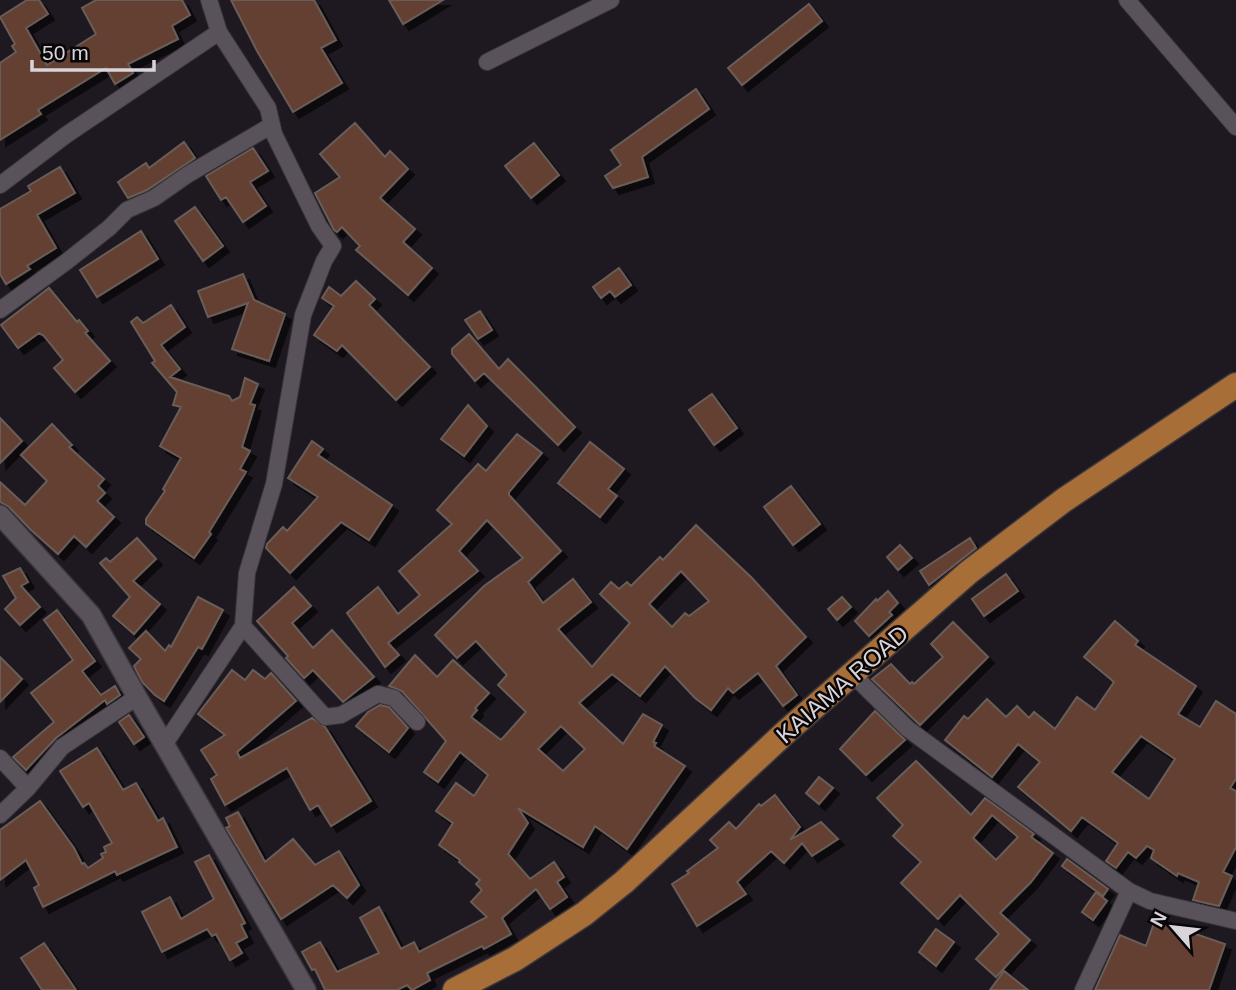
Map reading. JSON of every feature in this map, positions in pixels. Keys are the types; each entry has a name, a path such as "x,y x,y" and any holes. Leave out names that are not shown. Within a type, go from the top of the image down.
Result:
{"highway":[{"name":"KAIAMA ROAD","path":"455,990 548,939 624,882 852,674 969,572 1053,508 1236,385"}],"street":[{"path":"164,745 243,626 247,573 274,484 303,316 324,261 333,247 319,226 274,134 268,107 219,32 209,0"},
{"path":"487,62 611,0"},
{"path":"1127,0 1236,127"},
{"path":"0,185 66,135 219,32"},
{"path":"0,310 66,262 127,210 154,198 187,175 272,125"},
{"path":"0,515 91,615 306,990"},
{"path":"243,626 325,717 341,715 378,694 394,698 417,722"},
{"path":"852,674 908,729 1129,891 1150,901 1236,921"},
{"path":"0,816 28,788 62,747 136,697"},
{"path":"0,758 28,788"},
{"path":"1083,990 1129,891"}],"building":[{"path":"27,0 39,0 48,14 26,28 47,65 96,34 82,8 96,0 182,0 190,15 172,26 178,39 128,64 133,73 115,84 106,68 38,110 41,114 0,140 0,63 16,52 12,46 15,44 0,17"},
{"path":"231,0 314,0 336,40 321,48 342,83 293,112"},
{"path":"389,0 443,0 403,24"},
{"path":"809,4 822,21 742,85 728,68"},
{"path":"696,89 709,109 642,157 648,177 613,188 605,176 621,165 611,150"},
{"path":"355,123 385,157 390,151 408,169 380,198 415,229 403,242 432,268 408,295 356,250 360,246 342,227 337,232 334,230 315,193 340,177 320,154"},
{"path":"184,142 195,158 147,190 128,198 118,182 146,163 149,168"},
{"path":"534,143 559,175 531,198 505,166"},
{"path":"253,148 268,171 250,182 266,206 243,222 226,197 221,200 206,176"},
{"path":"60,167 75,193 37,215 56,248 27,266 30,269 6,284 0,274 0,209 31,191 28,186"},
{"path":"195,207 223,246 203,261 175,221"},
{"path":"141,231 158,259 97,297 80,270"},
{"path":"619,268 631,285 615,297 610,291 601,298 593,287"},
{"path":"243,274 254,300 285,314 269,361 232,349 248,303 208,317 198,291"},
{"path":"356,281 375,299 369,305 430,367 396,400 342,345 337,351 314,335 334,306 322,298 329,287 341,296"},
{"path":"49,288 77,322 79,320 88,331 85,333 110,361 75,392 54,368 63,360 44,336 39,333 18,348 1,325"},
{"path":"171,305 185,327 161,345 180,369 170,377 229,396 232,401 240,397 245,378 258,384 250,404 255,405 242,447 250,451 240,469 246,472 209,532 211,534 194,558 146,524 146,519 165,491 163,489 181,458 160,446 181,407 173,405 177,392 152,363 155,361 131,322 137,317 143,323"},
{"path":"480,311 492,330 478,339 465,320"},
{"path":"469,334 499,369 508,359 575,427 558,445 484,373 475,381 452,354 452,349"},
{"path":"712,394 737,428 714,445 689,410"},
{"path":"468,405 487,426 464,456 441,439"},
{"path":"0,418 22,441 0,463"},
{"path":"52,424 72,445 69,447 104,479 98,486 105,493 97,501 114,517 86,547 74,536 58,554 9,507 0,502 0,482 25,505 47,481 21,455"},
{"path":"517,434 542,453 509,495 561,551 528,582 543,603 573,579 591,602 558,629 592,667 630,623 600,594 611,582 619,589 627,582 631,586 660,557 663,560 696,525 752,578 806,637 776,666 797,695 783,706 758,673 733,693 728,688 711,710 695,698 665,666 640,696 612,674 579,703 623,744 643,714 662,725 653,742 656,743 654,746 685,766 627,849 595,826 583,847 518,808 528,823 508,854 530,879 554,862 564,877 557,882 567,897 550,909 536,889 502,918 511,934 484,949 482,946 427,973 430,980 412,990 407,985 397,990 325,990 315,969 312,970 302,952 320,942 337,972 379,953 360,918 379,907 401,949 414,942 419,952 487,917 471,902 482,890 476,884 480,880 459,862 460,860 439,845 453,823 436,811 456,783 474,796 488,775 460,752 438,782 424,772 446,741 402,691 389,686 415,655 437,677 453,660 489,693 475,708 477,710 471,717 501,740 526,712 498,685 507,675 476,641 457,658 435,635 484,586 523,558 487,520 459,551 478,571 388,643 399,655 385,667 347,613 378,587 398,614 420,595 399,571 452,524 437,510 478,464 486,471","holes":["681,571 709,601 689,616 685,613 672,627 649,604","561,726 585,749 563,771 538,749"]},
{"path":"312,441 323,449 318,455 392,505 369,540 341,522 290,573 266,548 283,527 287,531 318,497 288,478"},
{"path":"590,442 624,469 608,489 617,496 600,517 558,483"},
{"path":"791,486 820,524 793,545 764,507"},
{"path":"137,538 156,559 133,581 160,604 134,634 113,616 130,597 100,563 106,558 110,562"},
{"path":"970,538 976,548 929,585 920,571"},
{"path":"900,545 912,558 898,570 887,557"},
{"path":"20,568 28,582 21,586 40,607 20,625 5,609 16,598 3,576"},
{"path":"1006,574 1018,591 984,616 972,599"},
{"path":"294,587 311,606 292,623 313,648 332,630 374,677 343,702 313,670 304,678 257,621"},
{"path":"888,591 898,603 889,612 892,615 869,636 855,621 876,599 877,601"},
{"path":"198,597 223,610 202,649 198,647 164,701 142,682 134,666 141,659 129,648 146,631 165,651 169,645 171,647"},
{"path":"842,597 851,607 837,620 828,609"},
{"path":"57,610 95,661 82,671 101,695 115,686 120,695 107,704 105,700 56,738 26,770 13,757 54,722 31,693 73,660 44,620"},
{"path":"1115,621 1138,641 1135,645 1196,686 1178,714 1200,727 1216,701 1236,714 1236,779 1230,788 1236,791 1236,847 1223,872 1232,876 1219,906 1193,900 1199,882 1178,873 1177,876 1151,858 1154,850 1147,846 1136,858 1128,852 1116,868 1106,861 1118,843 1082,817 1071,831 1018,787 1040,762 1018,744 992,777 945,740 964,716 968,719 987,699 1006,717 1017,706 1029,718 1034,712 1055,729 1077,697 1095,710 1114,682 1084,657","holes":["1141,736 1175,759 1149,799 1112,772"]},
{"path":"953,622 988,657 920,725 872,679 891,664 910,684 914,684 943,657 931,644"},
{"path":"0,657 22,679 0,702"},
{"path":"232,670 245,680 253,670 265,679 271,673 296,701 237,752 240,758 312,718 325,727 371,801 331,826 318,805 310,810 287,768 225,805 211,779 217,775 201,750 225,735 198,714"},
{"path":"380,705 389,707 408,728 389,752 356,726 368,712"},
{"path":"875,711 905,740 866,775 840,749"},
{"path":"129,715 144,737 134,744 119,722"},
{"path":"97,748 123,790 136,783 158,821 163,818 177,847 117,875 115,871 43,907 34,888 39,885 26,860 0,880 0,830 40,801 74,848 82,864 88,868 103,858 101,854 106,852 104,847 112,843 89,803 83,807 60,771"},
{"path":"916,761 971,815 985,798 1034,834 1031,837 1053,853 1031,882 1000,913 1030,940 996,977 976,959 999,934 960,895 938,919 901,883 921,862 893,836 903,825 877,798","holes":["992,815 1018,837 996,860 973,838"]},
{"path":"819,777 833,788 819,804 806,793"},
{"path":"775,795 800,827 790,840 821,822 838,839 812,856 802,843 784,863 771,851 737,882 746,894 697,926 672,884 718,848 710,840 729,822 736,829 759,804 761,806"},
{"path":"238,812 265,862 293,839 315,865 339,851 359,885 347,898 333,885 281,919 226,828 230,826 226,818"},
{"path":"209,855 245,923 241,925 247,937 236,943 242,953 230,960 216,934 212,936 207,929 162,952 142,912 170,897 181,919 214,899 195,862"},
{"path":"1067,859 1108,889 1103,896 1062,866"},
{"path":"1096,892 1107,901 1093,920 1082,912"},
{"path":"1155,920 1225,944 1209,990 1095,990 1120,935 1146,946"},
{"path":"936,929 954,942 936,966 919,952"},
{"path":"44,943 76,990 42,990 21,958"},
{"path":"1004,971 1028,990 990,990"}]}
